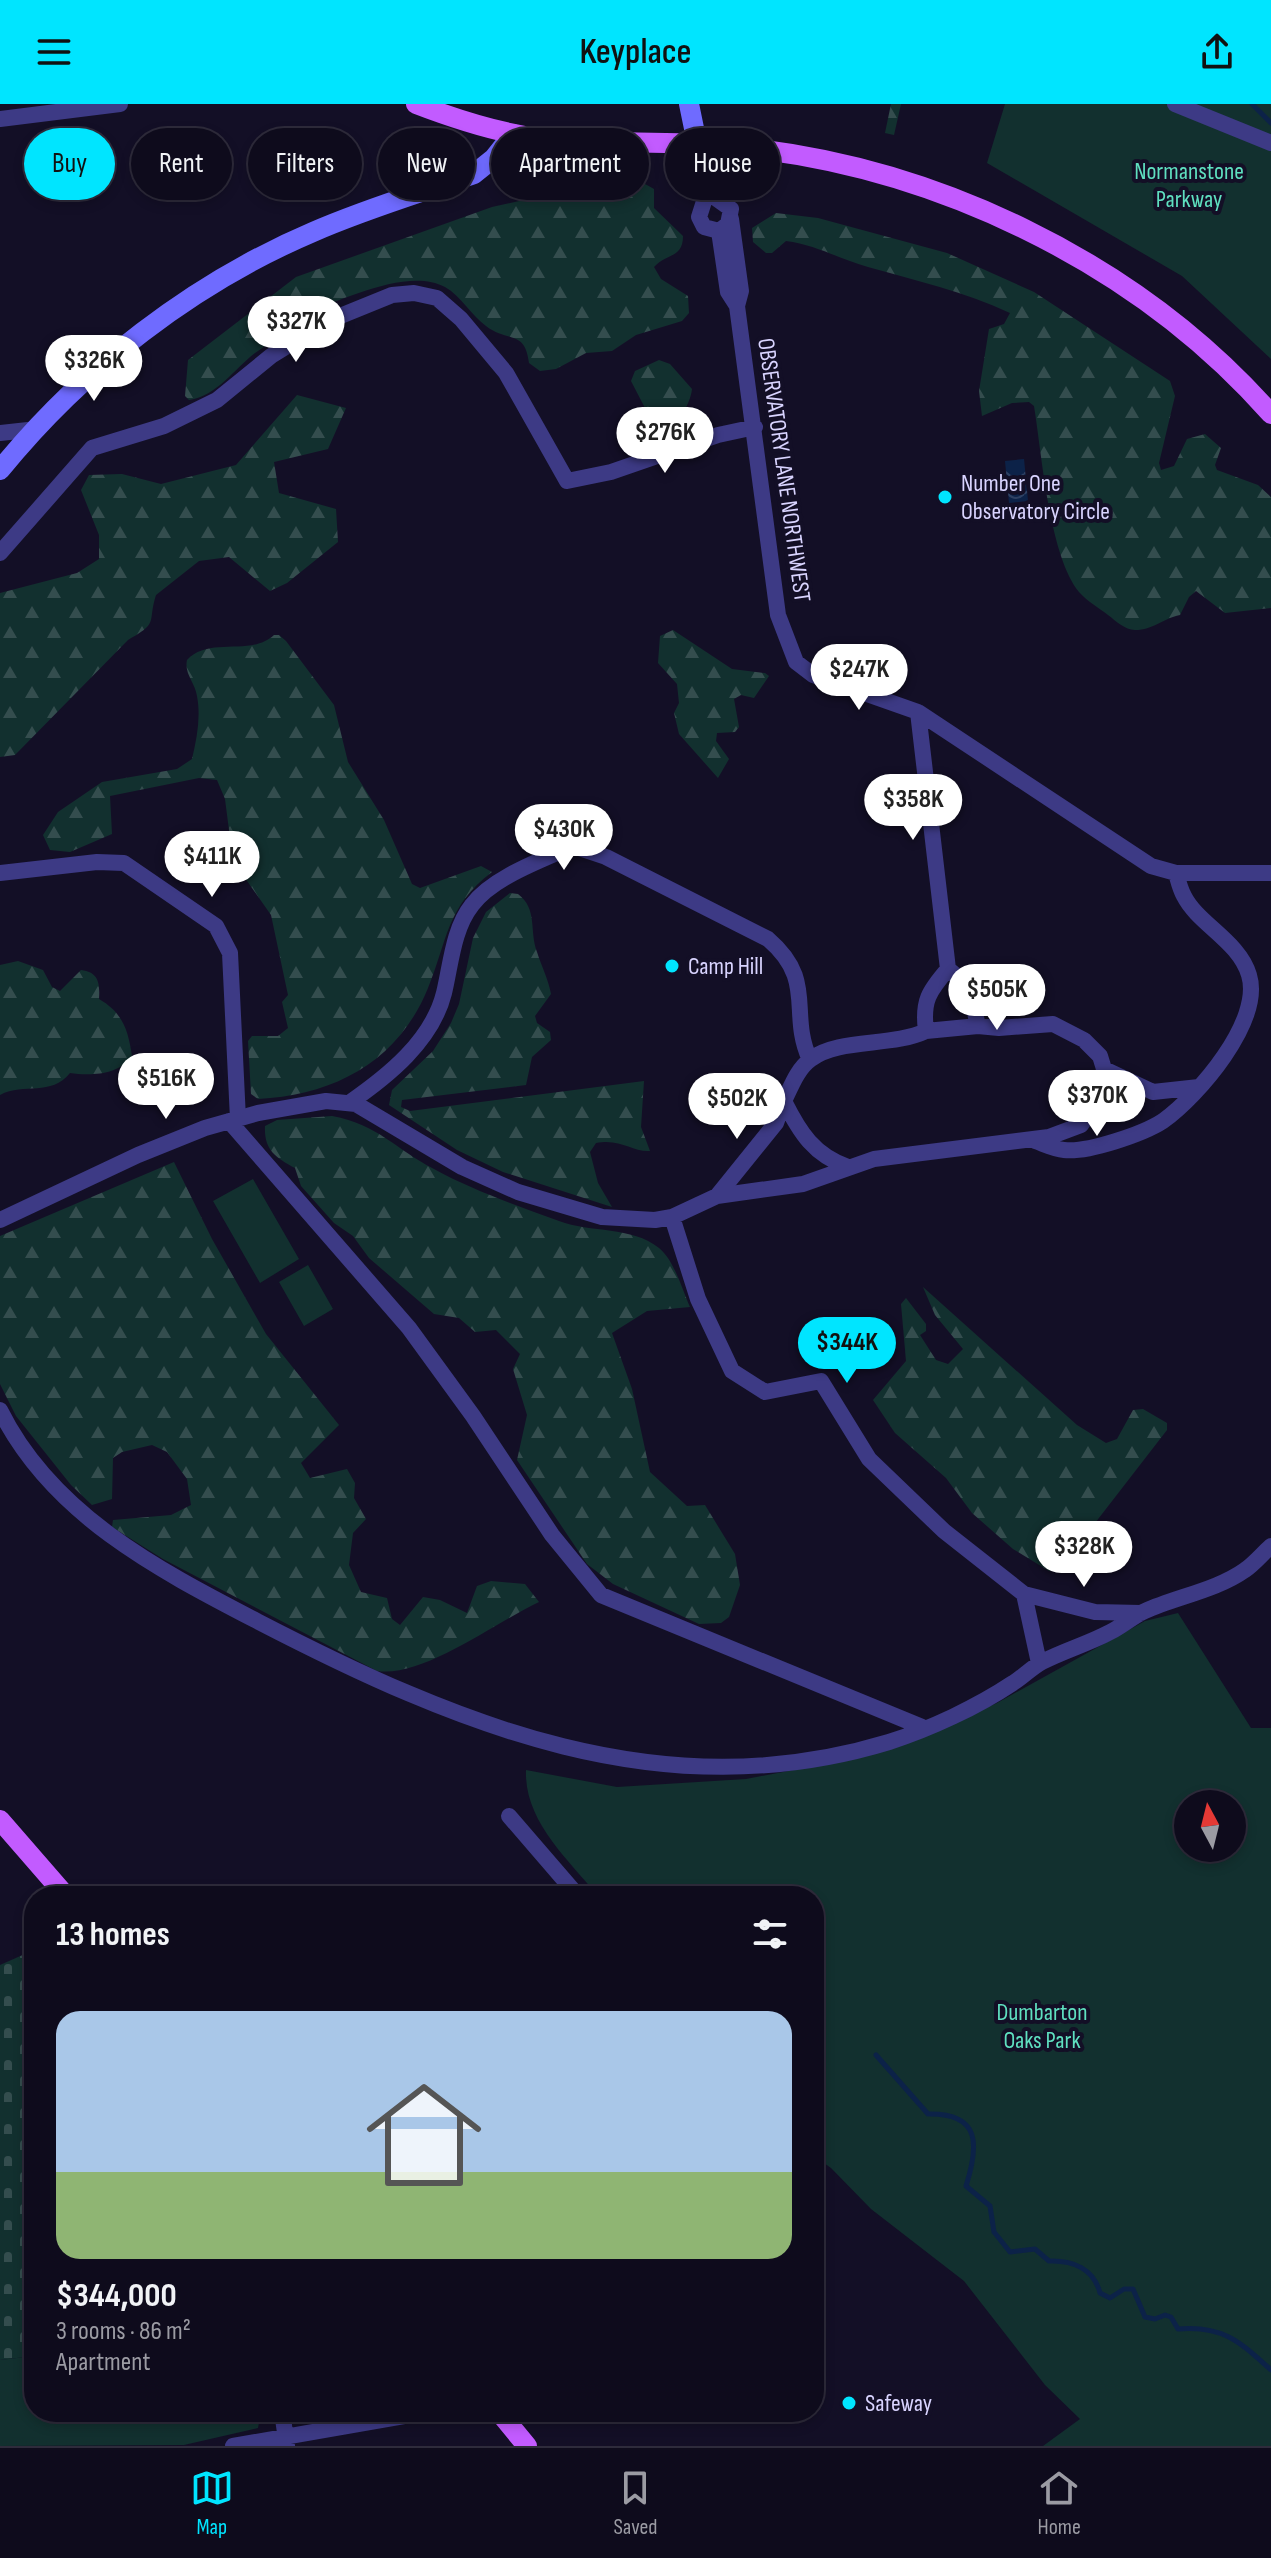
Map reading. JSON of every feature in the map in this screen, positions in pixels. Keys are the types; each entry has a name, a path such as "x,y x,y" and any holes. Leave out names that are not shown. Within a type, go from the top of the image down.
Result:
{"main road":[{"path":"418,104 494,128"},
{"path":"780,153 865,169 988,213 1088,265 1146,304 1207,352 1271,414"},
{"path":"0,1820 57,1886"},
{"path":"507,2422 527,2446"}],"street":[{"path":"0,119 120,104"},
{"path":"689,104 694,128"},
{"path":"1175,104 1271,143"},
{"path":"0,470 37,429 123,348 209,287 311,232 474,174 491,160"},
{"path":"704,200 699,217 704,227 725,225 728,205 720,200"},
{"name":"OBSERVATORY LANE NORTHWEST","path":"725,225 741,291 737,306 778,615 796,662 831,684 918,712 1151,866 1176,873 1271,873"},
{"path":"0,553 92,448 164,426 217,400 271,356 328,321 392,295 414,293 437,298 461,319 506,373 567,481 611,472 718,435 755,427"},
{"path":"0,433 37,429"},
{"path":"918,712 948,969 969,986 978,1026"},
{"path":"349,1103 383,1079 428,1032 443,998 456,939 472,905 499,884 573,846 606,857 768,939 783,952 800,987 803,1045 810,1060"},
{"path":"0,873 97,862 124,863 216,926 230,953 233,1120 409,1328 473,1416 552,1535 601,1595 922,1727"},
{"path":"1029,1139 1064,1151 1099,1146 1162,1122 1199,1087 1228,1050 1250,1011 1253,993 1249,973 1221,934 1184,898 1176,873"},
{"path":"926,1031 923,1006 927,993 948,969"},
{"path":"0,1220 151,1149 233,1120 326,1101 349,1103 390,1121 462,1167 518,1192 602,1217 637,1221 672,1217 717,1196 803,1184 874,1159 1029,1139 1081,1125 1098,1100 1104,1069 1100,1056 1067,1029 1053,1024 926,1031 911,1038 826,1051 798,1072 776,1123 717,1196"},
{"path":"1104,1069 1153,1092 1199,1087"},
{"path":"784,1101 811,1146 825,1159 848,1167"},
{"path":"672,1217 698,1299 732,1371 765,1392 821,1381 869,1459 944,1531 1024,1594 1095,1612 1141,1613"},
{"path":"0,1410 50,1479 86,1517 125,1549 320,1654 394,1689 488,1725 571,1750 707,1770 756,1768 808,1760 892,1741 1013,1683 1039,1663 1115,1630 1141,1613 1244,1571 1271,1546"},
{"path":"1024,1594 1039,1663"},
{"path":"509,1816 569,1886"},
{"path":"233,2446 286,2441 378,2422"}],"green space":[{"path":"891,104 901,104 894,135 885,133"},
{"name":"Normanstone Parkway","path":"1005,104 1271,104 1271,359 1182,276 987,163"},
{"path":"649,186 654,189 654,208 683,236 677,252 654,267 661,279 688,296 689,313 682,321 636,335 612,351 586,353 556,369 540,371 529,363 524,345 486,326 445,287 430,282 395,283 307,312 300,318 300,328 255,353 217,388 189,400 185,396 188,360 296,277 492,207 524,200 649,200"},
{"path":"776,213 818,218 947,253 1034,292 1170,381 1175,396 1159,463 1161,470 1174,466 1187,439 1205,434 1221,448 1215,465 1217,470 1258,485 1271,497 1271,608 1225,613 1196,591 1189,597 1180,615 1135,630 1121,625 1089,601 1079,592 1060,554 1048,503 1034,406 1029,402 1012,403 982,416 979,391 989,329 1004,324 1010,313 957,292 857,264 797,243 786,241 772,253 766,253 753,242 752,228"},
{"path":"659,360 670,364 692,389 681,416 658,433 631,381 635,371"},
{"path":"297,395 346,408 328,449 274,462 279,493 336,509 338,542 287,583 270,591 229,557 199,561 156,595 151,621 145,629 128,640 15,755 0,757 0,593 77,573 99,559 99,535 81,490 89,475 122,474 161,484 236,465"},
{"path":"673,630 732,669 769,676 754,698 741,695 734,699 739,727 735,732 717,733 716,741 729,759 718,778 679,734 674,713 679,703 677,684 658,663 660,636"},
{"path":"274,635 286,641 334,705 348,762 384,820 412,884 420,888 481,866 492,872 465,898 457,911 415,1014 381,1055 337,1082 286,1096 258,1099 251,1094 248,1041 252,1036 278,1036 288,1028 282,1002 288,995 271,915 233,861 225,799 217,780 199,778 110,796 112,834 70,852 50,850 43,835 58,812 102,782 177,769 192,759 199,712 187,660 207,649 254,645"},
{"path":"510,893 518,894 531,913 535,944 551,994 535,1016 537,1023 550,1032 551,1040 532,1057 526,1085 402,1100 401,1107 410,1111 644,1081 641,1127 650,1151 605,1142 596,1143 590,1152 598,1183 612,1207 503,1172 457,1150 389,1105 392,1090 433,1051 451,1023 459,1004 473,938 486,912"},
{"path":"18,961 43,970 52,987 60,991 81,970 92,973 98,984 99,999 114,1010 126,1030 132,1056 112,1071 70,1073 54,1085 18,1089 0,1095 0,965"},
{"path":"332,1116 375,1131 420,1161 480,1191 571,1225 636,1236 664,1253 690,1307 647,1311 612,1333 632,1389 650,1472 687,1506 705,1505 735,1554 740,1585 729,1617 721,1623 699,1624 613,1584 587,1564 517,1460 527,1415 513,1369 520,1354 496,1330 475,1332 459,1318 434,1314 369,1258 353,1236 334,1223 301,1186 295,1168 276,1156 266,1141 265,1126 277,1120"},
{"path":"174,1162 212,1239 266,1334 339,1425 301,1463 310,1478 347,1469 355,1483 354,1498 366,1519 353,1533 349,1565 361,1592 387,1598 392,1619 400,1625 423,1597 440,1600 467,1613 477,1586 491,1581 525,1584 539,1602 437,1658 395,1671 377,1671 163,1559 112,1527 113,1520 171,1515 191,1505 187,1479 167,1452 152,1445 122,1452 113,1458 112,1499 92,1505 71,1485 16,1416 0,1384 0,1236"},
{"path":"253,1179 299,1259 260,1283 213,1201"},
{"path":"308,1265 333,1309 304,1326 279,1282"},
{"path":"923,1287 1077,1425 1106,1443 1117,1439 1133,1410 1143,1409 1167,1423 1167,1430 1061,1567 1049,1571 1013,1549 972,1513 946,1478 895,1433 873,1400 906,1361 901,1304 906,1298 926,1324 926,1331 920,1335 936,1360 948,1364 963,1349 935,1315"},
{"name":"Dumbarton Oaks Park","path":"1178,1613 1251,1728 1271,1728 1271,2446 1043,2446 1080,2419 1045,2385 964,2281 871,2209 824,2163 824,1886 590,1886 540,1823 527,1789 526,1770 617,1787 746,1779 841,1761 919,1737 997,1703 1145,1621"},
{"path":"24,1954 24,2357 0,2360 0,1965"},
{"path":"24,2357 24,2422 259,2422 258,2428 184,2445 0,2446 0,2360"}],"water":[{"path":"1024,459 1028,501 1009,503 1005,461"}],"waterway":[{"path":"1252,104 1271,123"},
{"path":"876,2055 928,2114 945,2115 967,2126 974,2145 966,2186 990,2206 994,2232 1010,2252 1035,2249 1049,2261 1074,2264 1088,2272 1100,2293 1110,2298 1124,2289 1133,2289 1145,2317 1155,2319 1165,2315 1171,2317 1178,2329 1194,2328 1219,2333 1250,2351 1271,2370"}],"place":[{"name":"Number One Observatory Circle","path":"945,497"},
{"name":"Camp Hill","path":"672,966"},
{"name":"Safeway","path":"849,2403"}]}
